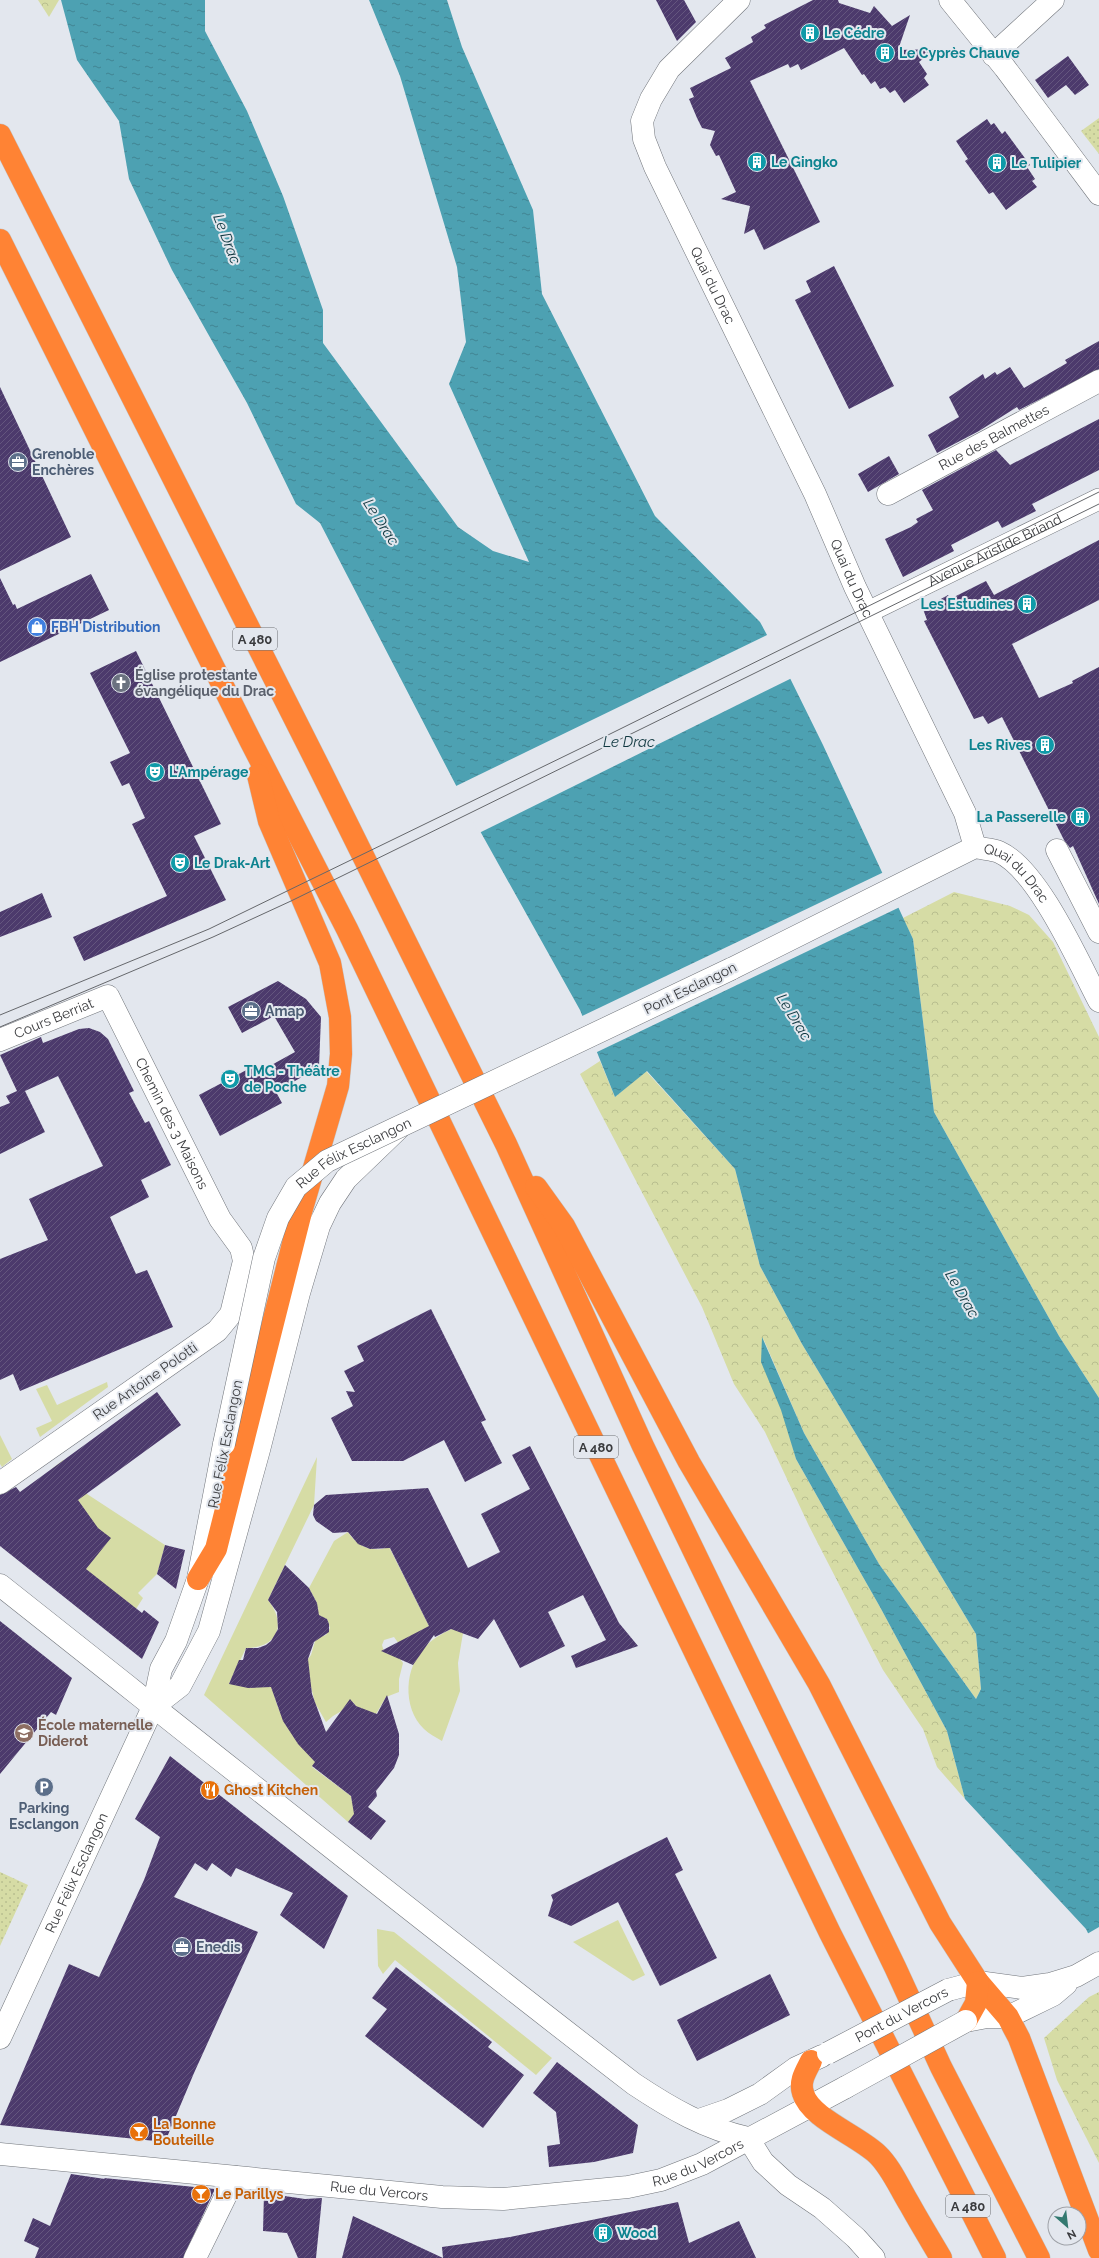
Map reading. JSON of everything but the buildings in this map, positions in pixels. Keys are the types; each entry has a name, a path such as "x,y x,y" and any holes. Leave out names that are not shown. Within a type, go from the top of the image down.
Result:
{"highway":[{"name":"A 480","path":"0,135 317,762 506,1144 643,1446 895,1967 941,2067 1038,2258"},
{"name":"A 480","path":"0,240 251,742 347,929 826,1926 995,2258"},
{"path":"198,1580 216,1549 301,1212 338,1086 342,1054 340,1017 330,963 269,821 251,742"},
{"path":"506,1144 564,1226 689,1462 819,1684 940,1923 978,1982 1008,2017 1019,2038 1099,2250"},
{"path":"966,2021 976,2002 978,1982"},
{"path":"819,2057 802,2080 803,2093 810,2107 829,2124 838,2126 878,2155 896,2180 941,2258"}],"street":[{"name":"Quai du Drac","path":"739,0 669,69 651,99 642,121 644,139 655,167 815,494 868,612 965,813 975,848 999,852 1028,875 1044,899 1099,1001"},
{"path":"950,0 1005,68 1099,194"},
{"path":"993,55 1053,0"},
{"name":"Rue des Balmettes","path":"888,494 1099,381"},
{"name":"Avenue Aristide Briand","path":"868,612 1099,499"},
{"name":"Pont Esclangon","path":"403,1125 731,969 975,848"},
{"path":"1058,850 1099,932"},
{"name":"Cours Berriat","path":"0,1040 108,996"},
{"name":"Chemin des 3 Maisons","path":"108,996 220,1219 241,1248"},
{"name":"Rue Félix Esclangon","path":"0,2038 153,1707 161,1669 176,1641 198,1580 224,1444 264,1258 278,1218 296,1187 327,1161 403,1125"},
{"name":"Rue Félix Esclangon","path":"153,1707 180,1686 210,1631 259,1450 299,1293 319,1226 330,1203 346,1179 403,1125"},
{"name":"Rue Antoine Polotti","path":"0,1483 217,1330 231,1314 244,1261 241,1248"},
{"path":"0,1585 153,1707 249,1780 429,1926 616,2070 670,2108 730,2134 748,2138 763,2162 788,2185 822,2208 856,2238 874,2258"},
{"path":"966,2021 987,2017 1008,2017 1053,1995 1076,1976 1099,1963"},
{"name":"Pont du Vercors","path":"693,2119 728,2110 760,2094 796,2068 948,1990 978,1982 1022,1988 1050,1984 1076,1976"},
{"name":"Rue du Vercors","path":"0,2154 442,2197 503,2199 628,2187 661,2180 702,2164 748,2138 810,2107 966,2021"},
{"path":"748,2138 760,2094"},
{"path":"195,2258 235,2177"}],"green space":[{"path":"38,0 59,0 49,17"},
{"path":"1099,118 1099,154 1081,131"},
{"path":"954,892 1010,906 1029,915 1053,942 1099,1037 1099,1398 1059,1336 934,1112 913,939 903,918"},
{"path":"600,1061 615,1097 646,1071 735,1169 760,1266 802,1344 976,1634 981,1689 976,1699 879,1564 804,1433 763,1338 796,1459 880,1607 947,1731 965,1799 937,1767 923,1729 883,1670 809,1526 765,1432 734,1384 702,1307 580,1074"},
{"path":"107,1382 108,1387 40,1437 36,1428 52,1421 36,1389 47,1385 57,1405"},
{"path":"0,1435 12,1459 2,1467 0,1464"},
{"path":"317,1457 314,1505 268,1600 274,1609 277,1618 278,1626 276,1633 266,1644 246,1648 229,1684 272,1686 278,1708 288,1727 316,1761 312,1767 351,1796 352,1802 363,1803 348,1822 204,1695"},
{"path":"63,1460 87,1494 165,1545 157,1574 138,1593 143,1598 136,1609 43,1536 72,1493 53,1468"},
{"path":"348,1532 356,1542 371,1549 383,1549 389,1547 429,1626 434,1628 399,1644 394,1637 384,1640 382,1645 384,1652 389,1654 396,1653 403,1663 399,1679 399,1692 386,1697 376,1714 357,1708 353,1702 349,1702 345,1706 345,1709 326,1722 315,1703 305,1663 311,1655 316,1638 326,1635 330,1628 327,1619 318,1616 317,1603 309,1588 334,1541"},
{"path":"457,1626 463,1633 458,1663 460,1691 442,1741 426,1731 417,1720 409,1699 408,1687 413,1664 419,1654 436,1637"},
{"path":"0,1872 28,1885 0,1946"},
{"path":"618,1920 645,1975 633,1981 573,1942"},
{"path":"377,1929 394,1932 552,2058 536,2075 395,1960 383,1974 378,1966"},
{"path":"1099,1992 1099,2163 1057,2080 1044,2038 1089,1997"}],"water":[{"name":"Le Drac","path":"61,0 205,0 205,31 247,111 283,196 323,310 323,343 458,527 493,551 529,562 449,384 466,342 457,267 400,76 369,0 447,0 462,47 533,210 542,294 655,516 760,622 785,668 823,745 913,939 934,1112 1059,1336 1099,1398 1099,1956 1086,1929 965,1799 947,1731 880,1607 796,1459 781,1410 761,1362 762,1337 804,1433 879,1564 976,1699 981,1689 976,1634 802,1344 760,1266 735,1169 647,1071 615,1097 580,1010 475,822 320,523 296,504 247,403 172,270 129,179 119,121 77,60"}],"pier":[{"path":"769,634 792,678 479,833 454,787"},
{"path":"884,872 900,907 595,1053 580,1017"},
{"path":"1099,1927 1099,1958 1087,1934"}],"tram line":[{"path":"0,1015 209,929 608,735 1099,492"},
{"path":"0,1027 213,937 291,901 1099,504"}],"place":[{"name":"Le Cédre","path":"810,33"},
{"name":"Le Cyprès Chauve","path":"885,53"},
{"name":"Le Gingko","path":"757,162"},
{"name":"Le Tulipier","path":"997,163"},
{"name":"Grenoble Enchères","path":"18,462"},
{"name":"Les Estudines","path":"1027,604"},
{"name":"FBH Distribution","path":"37,627"},
{"name":"Église protestante évangélique du Drac","path":"121,683"},
{"name":"Les Rives","path":"1045,745"},
{"name":"L'Ampérage","path":"155,772"},
{"name":"La Passerelle","path":"1080,817"},
{"name":"Le Drak-Art","path":"180,863"},
{"name":"Amap","path":"251,1011"},
{"name":"TMG - Théâtre de Poche","path":"230,1079"},
{"name":"École maternelle Diderot","path":"24,1733"},
{"name":"Parking Esclangon","path":"44,1787"},
{"name":"Ghost Kitchen","path":"210,1790"},
{"name":"Enedis","path":"182,1947"},
{"name":"La Bonne Bouteille","path":"139,2132"},
{"name":"Le Parillys","path":"201,2194"},
{"name":"Wood","path":"603,2233"}]}
